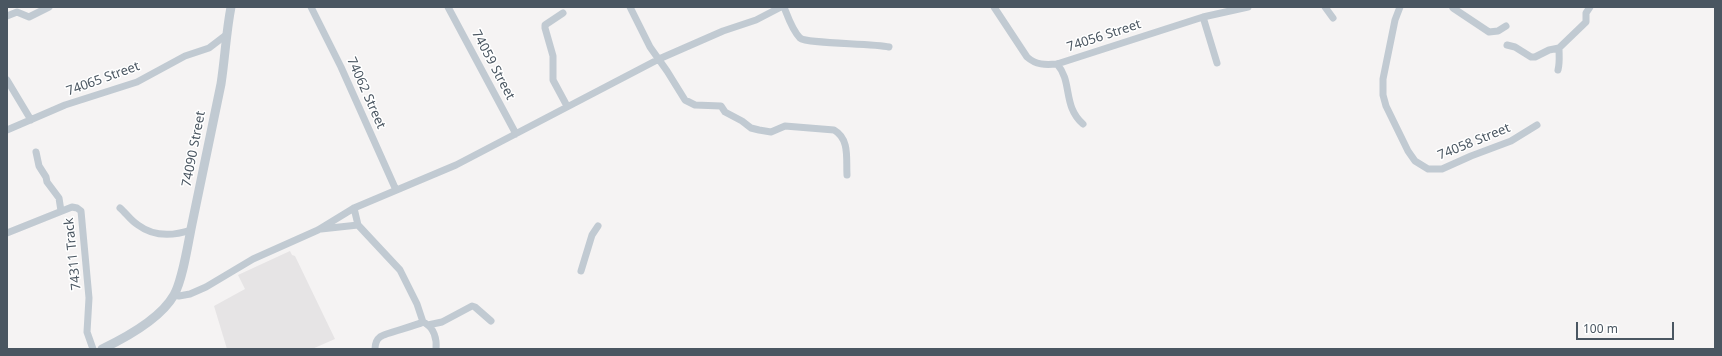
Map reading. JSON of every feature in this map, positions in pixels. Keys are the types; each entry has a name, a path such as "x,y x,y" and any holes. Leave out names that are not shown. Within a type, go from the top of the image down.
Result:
{"street":[{"path":"7,16 17,12 29,17 49,7"},
{"name":"74090 Street","path":"174,295 191,230 220,84 231,7"},
{"name":"74062 Street","path":"311,7 341,66 396,190"},
{"name":"74059 Street","path":"448,7 516,134"},
{"path":"630,7 650,47 685,100 695,105 721,106 725,112 742,120 751,128 771,132 785,126 834,130 841,134 846,141 847,175"},
{"path":"102,349 138,328 158,313 174,295 179,296 190,294 206,287 254,259 318,230 354,208 456,165 659,59 723,31 756,20 783,7 798,35 806,41 858,43 889,47"},
{"name":"74056 Street","path":"994,7 1026,57 1032,62 1039,64 1057,64 1203,17 1248,7"},
{"path":"1325,7 1333,18"},
{"name":"74058 Street","path":"1400,7 1395,20 1384,72 1383,95 1386,106 1408,151 1415,161 1428,169 1442,169 1470,156 1511,141 1537,125"},
{"path":"1507,45 1515,47 1531,57 1535,57 1549,50 1559,48 1586,22 1586,13 1590,7"},
{"path":"1453,8 1489,32 1498,31 1506,26"},
{"path":"563,13 545,25 545,28 553,56 553,80 567,106"},
{"path":"1203,17 1217,63"},
{"name":"74065 Street","path":"7,130 65,105 137,82 185,56 209,48 226,35"},
{"path":"1558,70 1560,63 1558,56 1559,48"},
{"path":"1057,64 1064,74 1072,110 1083,124"},
{"path":"7,80 30,120"},
{"path":"36,152 39,166 46,177 47,182 59,198 61,211"},
{"name":"74311 Track","path":"7,233 72,207 81,211 89,298 87,332 93,349"},
{"path":"120,208 137,225 148,232 162,235 178,234 191,230"},
{"path":"354,208 358,225 400,270 426,323 435,336 436,349"},
{"path":"318,230 358,225"},
{"path":"580,271 592,235 598,226"},
{"path":"375,349 375,344 380,336 426,323 442,322 472,306 491,321"}],"shaded area":[{"path":"290,251 292,255 295,256 335,339 312,349 227,349 214,306 245,289 238,275"}]}
